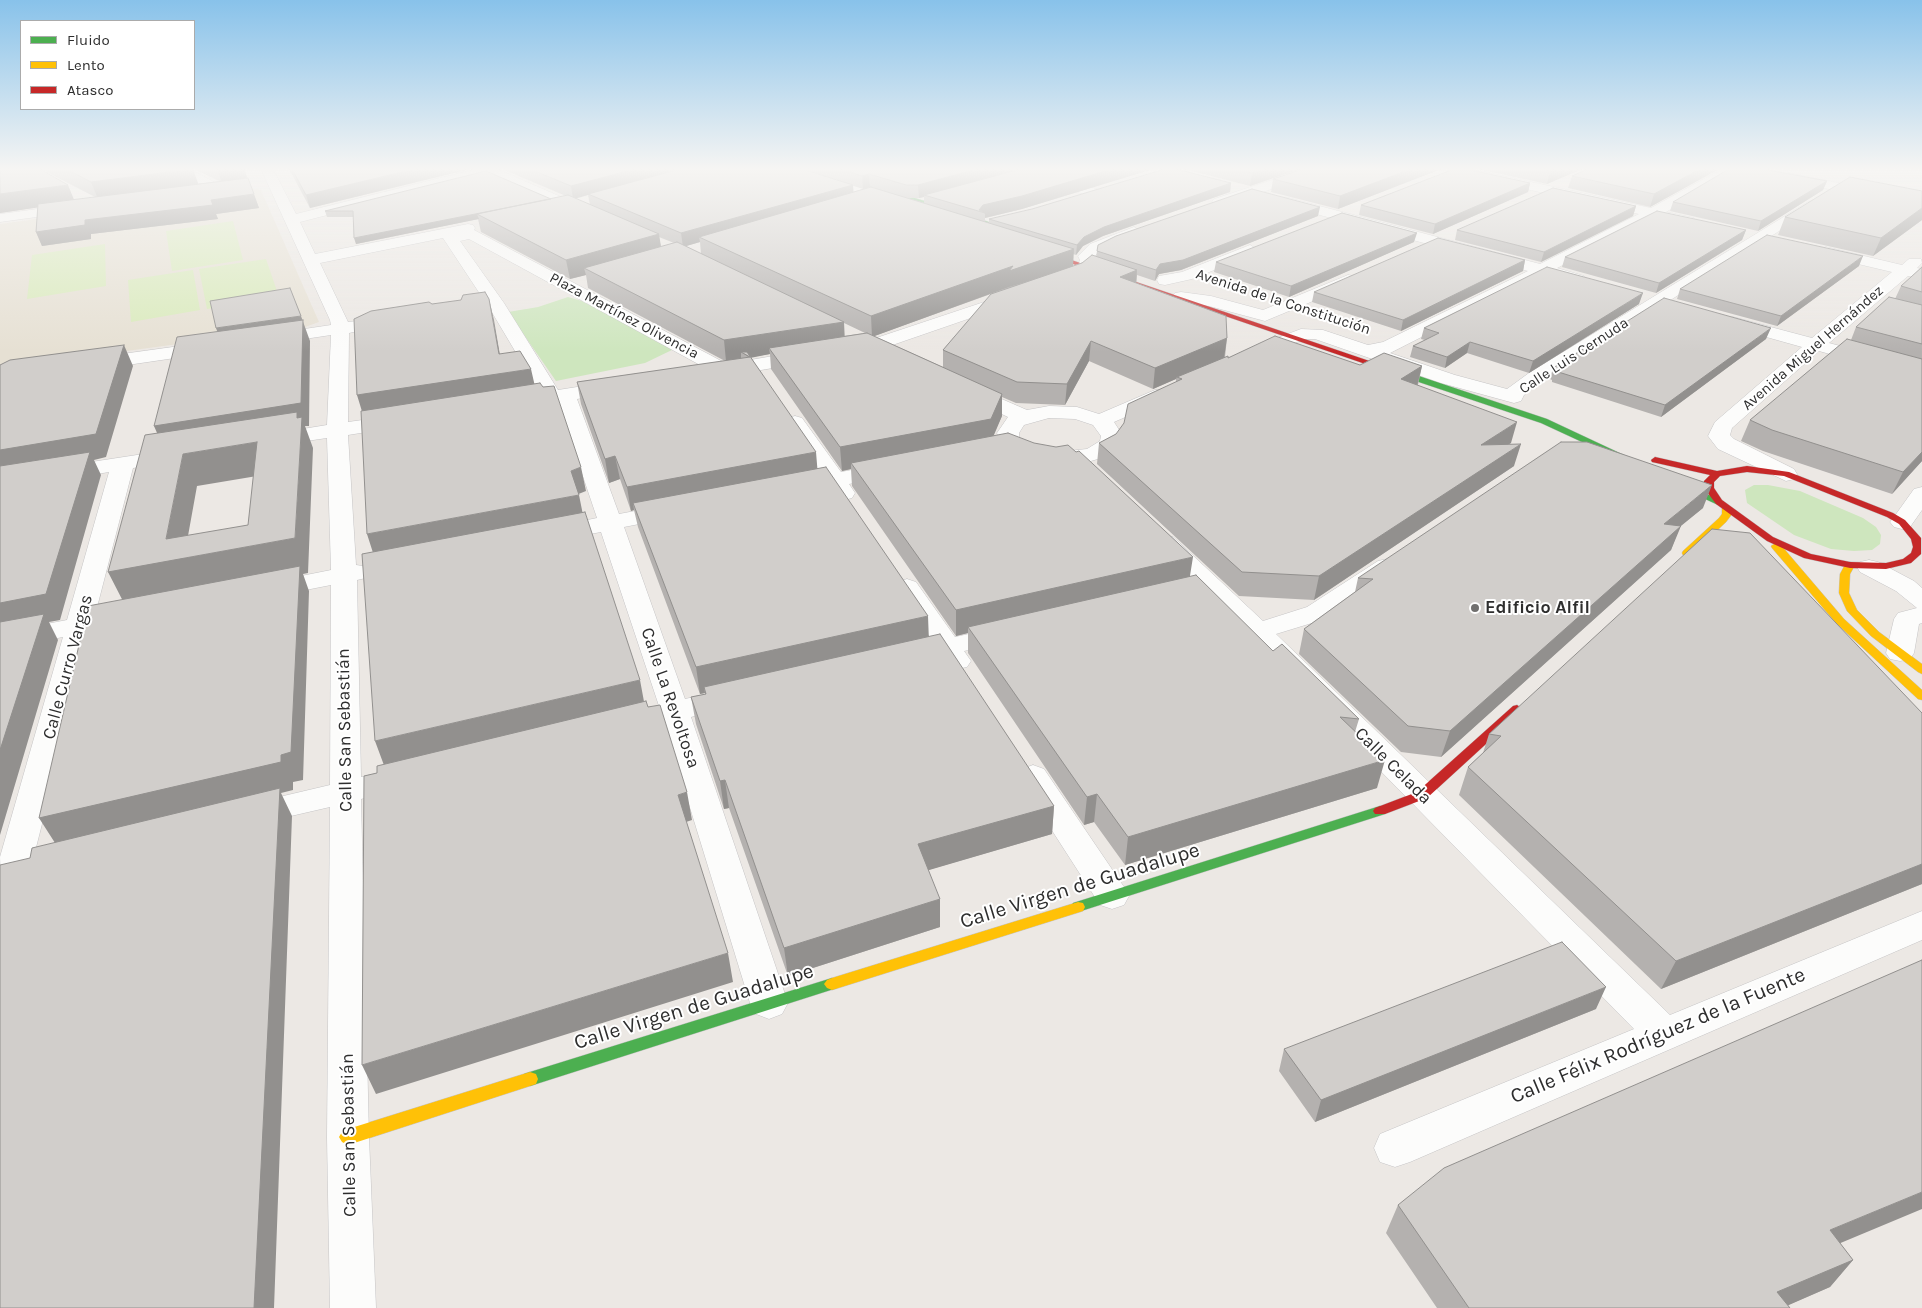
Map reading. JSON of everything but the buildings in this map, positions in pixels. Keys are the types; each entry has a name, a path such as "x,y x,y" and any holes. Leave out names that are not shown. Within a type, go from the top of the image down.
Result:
{"street":[{"name":"Calle San Sebastián","path":"296,230 339,320 340,329 338,430 344,575 348,1137 353,1308"},
{"path":"310,260 456,230"},
{"path":"971,230 1181,297 1297,330 1544,421 1723,505 1770,539 1808,556 1859,566 1904,586 1922,602"},
{"name":"Avenida de la Constitución","path":"1003,230 1082,266 1165,280 1279,316"},
{"path":"696,374 871,346 1037,288 1082,266 1095,247 1141,230"},
{"path":"1395,230 1596,284"},
{"path":"1376,348 1395,345 1619,230"},
{"name":"Calle Luis Cernuda","path":"1523,401 1514,393 1529,382 1772,230"},
{"path":"1410,252 1454,233"},
{"path":"1743,233 1780,242"},
{"name":"Plaza Martínez Olivencia","path":"559,396 450,238 471,234 724,370"},
{"path":"1165,280 1186,276 1265,245"},
{"path":"1808,248 1922,274"},
{"name":"Avenida Miguel Hernández","path":"1722,472 1730,461 1726,444 1719,436 1722,426 1815,345 1871,306 1903,270 1922,257"},
{"path":"1181,297 1211,301 1252,314 1279,316 1359,276"},
{"path":"569,286 588,281"},
{"path":"1642,296 1678,306"},
{"path":"437,312 495,302"},
{"path":"1715,317 1922,374"},
{"path":"253,342 369,324"},
{"path":"1250,356 1297,330"},
{"path":"1297,330 1301,334 1317,334 1523,401"},
{"name":"Avenida de la Constitución","path":"1297,330 1376,348 1523,401 1648,458 1722,472 1747,469 1786,474 1876,507 1905,525"},
{"path":"846,334 889,355"},
{"path":"78,366 224,346"},
{"path":"756,365 856,512"},
{"path":"953,384 1025,417"},
{"path":"503,405 631,385"},
{"path":"1100,421 1179,387"},
{"name":"Calle La Revoltosa","path":"559,396 610,523 675,711 769,1003"},
{"path":"990,452 1015,446 1041,457 1086,468 1091,456 1103,450 1110,443 1112,436 1108,428 1090,416 1049,412 1025,417 1010,427 1008,433 1015,446"},
{"path":"250,444 416,418"},
{"path":"1726,444 1786,474"},
{"path":"1557,452 1587,447 1605,448"},
{"path":"0,483 192,453"},
{"name":"Calle Curro Vargas","path":"7,873 80,625 123,464"},
{"path":"776,491 912,466"},
{"path":"1680,560 1727,514 1723,505 1709,488 1709,481 1722,472"},
{"path":"1905,525 1922,494"},
{"path":"532,538 698,506"},
{"path":"1905,525 1922,534"},
{"path":"1905,525 1916,538 1918,546 1916,554 1908,561"},
{"name":"Calle Celada","path":"1147,526 1197,590 1258,632 1664,1034"},
{"path":"1770,539 1840,621 1922,696"},
{"path":"1258,632 1316,613 1405,553"},
{"path":"1922,562 1908,561 1859,566 1845,574 1844,593 1852,611 1875,634 1922,670"},
{"path":"249,593 385,567"},
{"path":"894,568 970,680"},
{"path":"0,640 146,613"},
{"path":"1900,653 1907,619 1922,615"},
{"path":"891,660 1032,628"},
{"path":"598,730 760,691"},
{"name":"Calle Virgen de Guadalupe","path":"348,1137 1397,806 1422,795 1525,701"},
{"path":"1019,755 1112,896"},
{"path":"222,821 423,773"},
{"path":"7,873 42,864"},
{"name":"Calle Félix Rodríguez de la Fuente","path":"1395,1148 1922,925"}],"shaded area":[{"path":"0,230 279,230 319,322 305,327 0,368"}],"green space":[{"path":"235,230 243,260 172,271 166,231"},
{"path":"105,244 106,286 27,299 32,255"},
{"path":"266,259 279,297 207,309 199,269"},
{"path":"193,270 200,310 131,322 128,280"},
{"path":"568,297 582,301 674,349 645,363 556,381 508,312 538,307"},
{"path":"1754,485 1768,485 1800,491 1863,518 1876,527 1881,535 1880,544 1872,550 1831,549 1794,535 1747,503 1745,490"}],"traffic: fast":[{"path":"1009,230 1024,235"},
{"path":"1386,368 1544,421 1719,502"},
{"path":"1078,907 1380,811"},
{"path":"530,1079 832,984"}],"traffic: slow":[{"path":"1687,553 1723,520 1727,514 1727,508"},
{"path":"1776,546 1840,621 1922,696"},
{"path":"1850,565 1845,574 1844,593 1852,611 1875,634 1922,670"},
{"path":"832,984 1078,907"},
{"path":"348,1137 530,1079"}],"traffic: jam":[{"path":"1037,250 1386,368"},
{"path":"1655,460 1717,474"},
{"path":"1747,469 1786,474 1890,515 1902,522 1916,538 1918,547 1916,554 1907,561 1886,566 1850,565 1808,556 1770,539 1719,502 1709,488 1709,481 1717,474 1747,469"},
{"path":"1380,811 1422,795 1517,709"}],"place":[{"name":"Edificio Alfil","path":"1475,608"}]}
